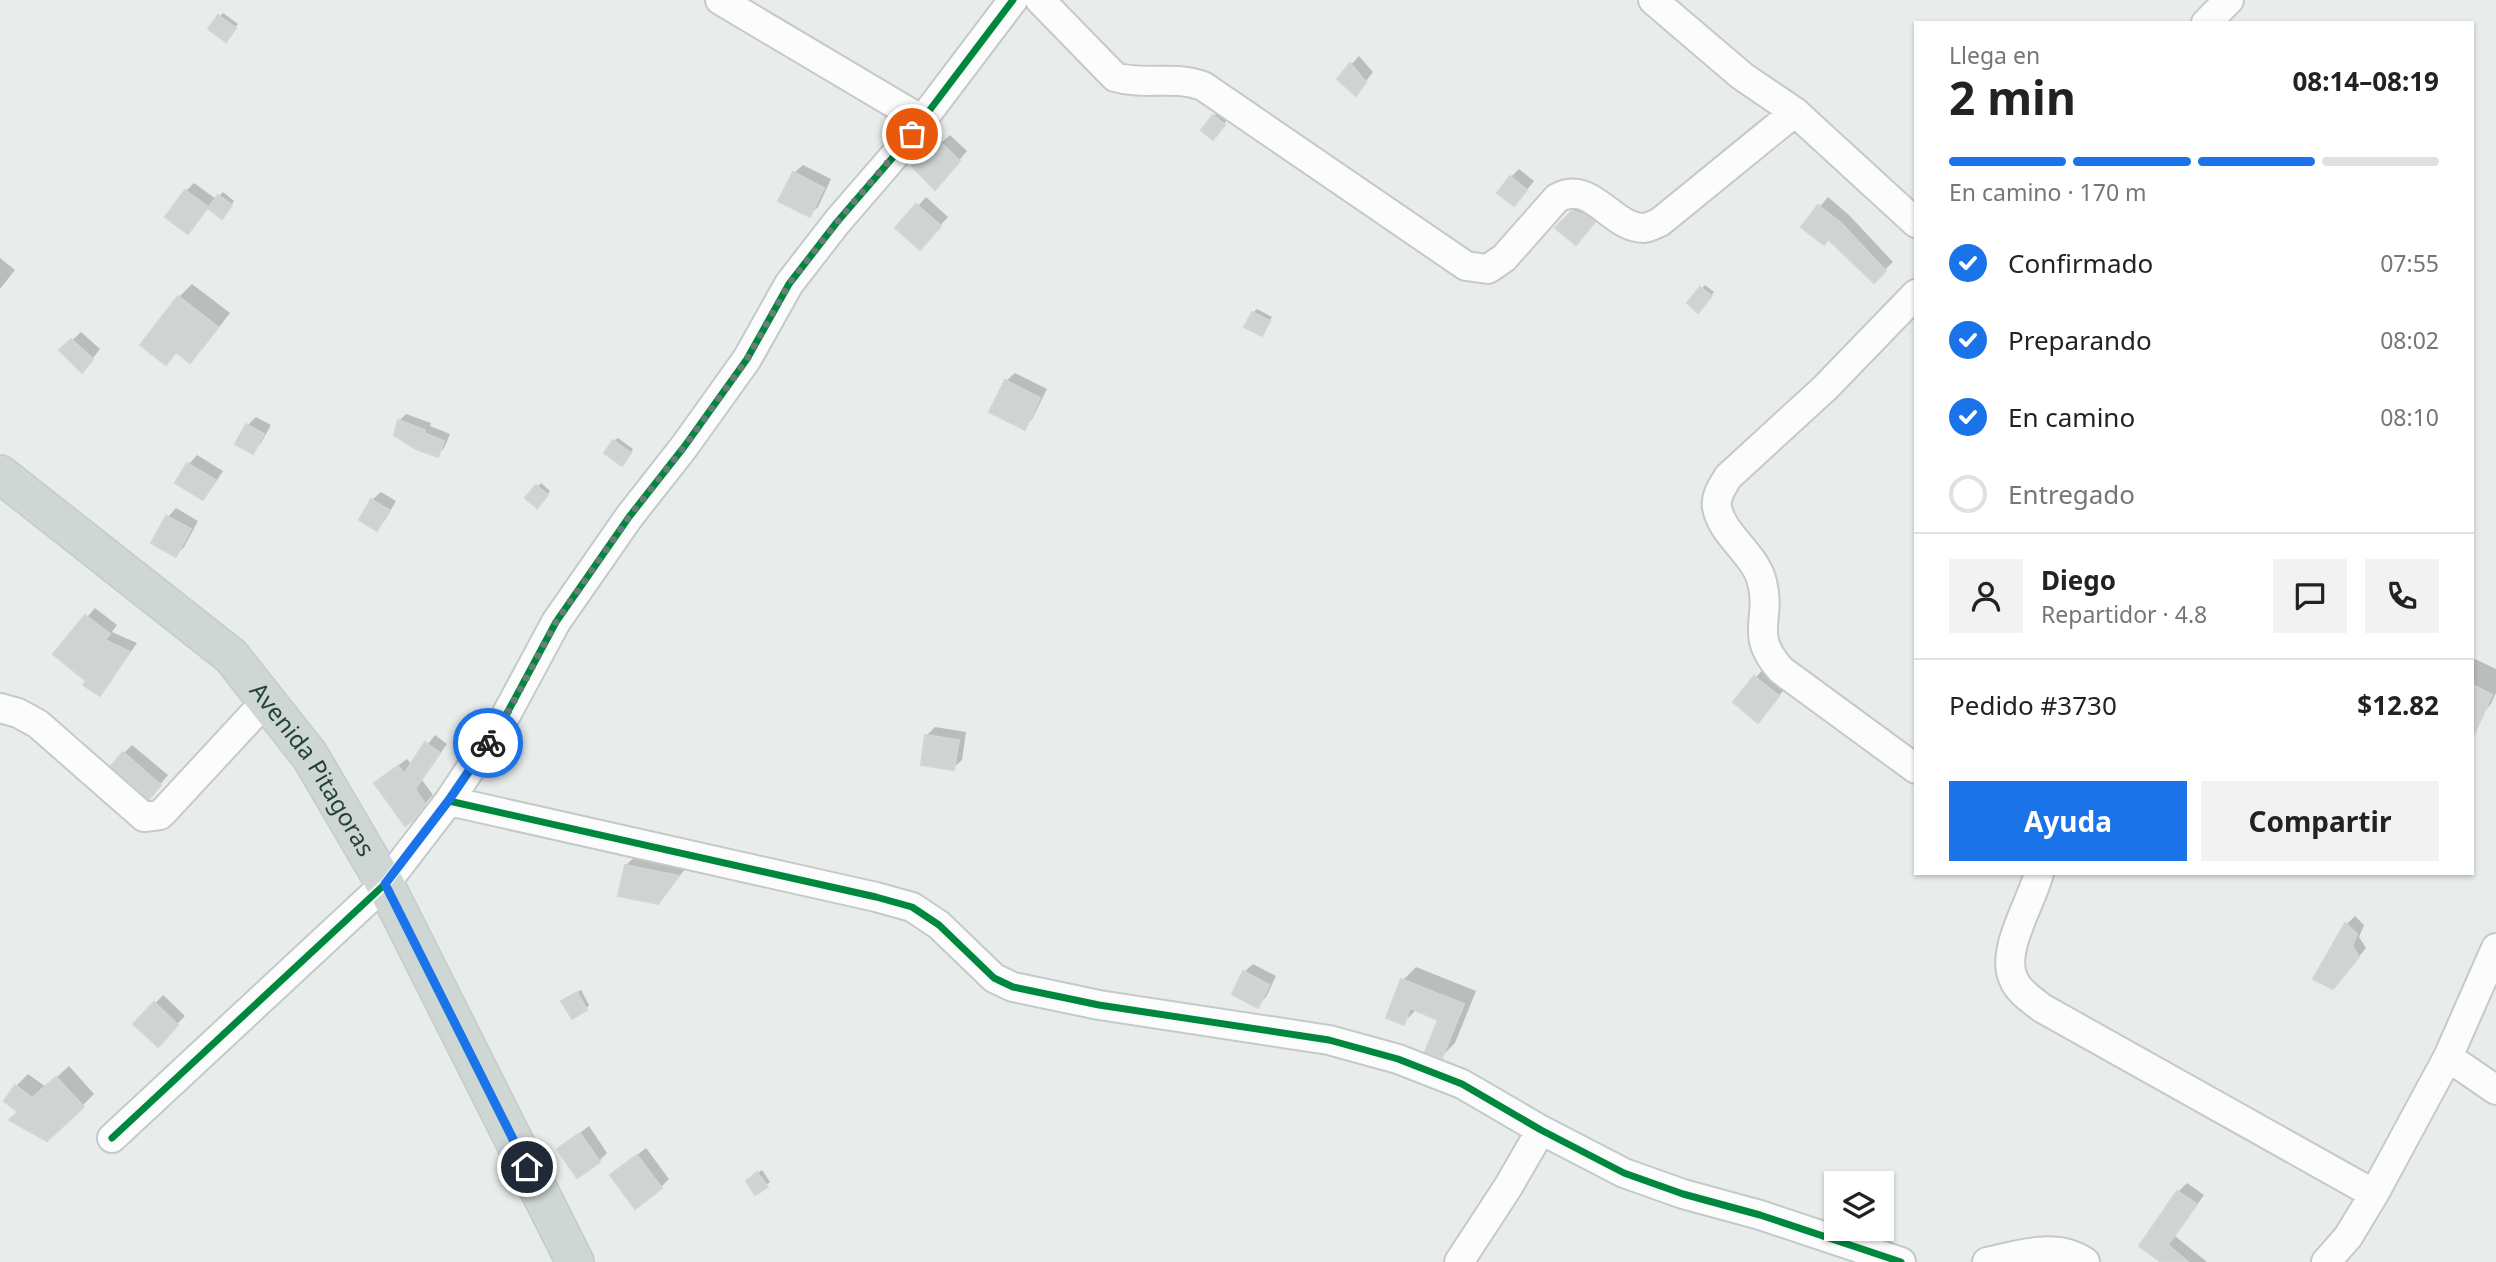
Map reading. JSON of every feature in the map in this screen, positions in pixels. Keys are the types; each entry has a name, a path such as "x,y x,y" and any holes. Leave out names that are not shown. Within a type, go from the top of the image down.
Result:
{"main road":[{"name":"Avenida Pitagoras","path":"0,474 231,656 310,756 385,884 575,1262"}],"street":[{"path":"719,0 774,30 922,120"},
{"path":"112,1138 385,884 449,800 506,716 556,622 629,517 684,447 747,359 789,284 922,120 1013,0"},
{"path":"1040,0 1115,77 1131,82 1191,81 1203,86 1466,266 1488,268 1504,258 1557,198 1567,193 1580,192 1629,223 1644,228 1660,222 1794,112"},
{"path":"1653,0 1742,76 1794,112 1914,221"},
{"path":"2208,21 2229,0"},
{"path":"1914,296 1825,388 1728,477 1719,492 1716,506 1721,519 1756,568 1762,582 1762,642 1768,656 1780,670 1914,768"},
{"path":"0,708 18,713 38,724 144,817 154,817 165,810 265,702"},
{"path":"449,800 912,907 939,925 994,978 1013,987 1099,1005 1329,1040 1398,1059 1462,1084 1541,1130 1624,1173 1901,1262"},
{"path":"2038,875 2017,933 2010,962 2014,980 2025,994 2042,1008 2374,1194"},
{"path":"2326,1262 2348,1237 2374,1194 2448,1057 2496,948"},
{"path":"2448,1057 2496,1090"},
{"path":"1459,1262 1541,1130"},
{"path":"1987,1262 2036,1252 2062,1252 2085,1262"}],"building":[{"path":"218,15 236,28 226,42 208,29"},
{"path":"1350,63 1366,82 1356,96 1337,79"},
{"path":"1213,115 1225,125 1213,140 1201,130"},
{"path":"940,142 960,161 935,190 912,166"},
{"path":"793,172 824,188 810,217 778,201"},
{"path":"1510,176 1527,190 1514,206 1497,193"},
{"path":"185,190 208,207 188,234 165,217"},
{"path":"218,195 232,205 222,219 208,208"},
{"path":"916,204 941,226 920,250 895,228"},
{"path":"1818,205 1841,223 1886,271 1874,283 1828,239 1824,245 1801,227"},
{"path":"1572,211 1595,222 1576,245 1555,228"},
{"path":"1700,287 1712,296 1698,313 1687,303"},
{"path":"178,296 218,327 190,363 176,352 166,365 140,345"},
{"path":"1252,312 1270,321 1262,336 1244,327"},
{"path":"71,339 93,359 82,373 59,350"},
{"path":"1005,380 1040,398 1025,430 989,412"},
{"path":"398,420 425,430 424,433 444,441 438,457 416,449 394,435"},
{"path":"246,424 264,434 253,454 235,444"},
{"path":"613,440 631,453 622,466 604,453"},
{"path":"187,463 216,480 203,500 175,483"},
{"path":"536,485 548,495 537,508 525,498"},
{"path":"371,499 389,510 377,531 359,520"},
{"path":"166,516 191,529 176,557 151,543"},
{"path":"85,615 110,634 105,640 130,652 100,696 83,685 86,681 53,654"},
{"path":"1754,676 1779,696 1758,723 1733,702"},
{"path":"2474,686 2492,695 2474,735"},
{"path":"925,735 959,740 954,770 921,765"},
{"path":"425,742 440,753 415,789 425,804 405,826 374,783 398,766 404,774"},
{"path":"123,752 161,785 149,799 111,766"},
{"path":"625,865 679,876 658,904 618,896"},
{"path":"2345,923 2357,934 2352,946 2359,957 2333,989 2313,979"},
{"path":"1243,971 1269,985 1258,1008 1232,994"},
{"path":"1401,979 1464,1004 1442,1058 1425,1052 1438,1020 1410,1008 1404,1025 1386,1018"},
{"path":"577,992 587,1010 572,1019 561,1001"},
{"path":"154,1002 178,1025 158,1047 133,1024"},
{"path":"56,1077 84,1107 47,1141 9,1120 18,1112 4,1101 15,1085 32,1098"},
{"path":"580,1133 600,1162 577,1178 557,1149"},
{"path":"637,1155 662,1188 635,1209 610,1175"},
{"path":"757,1172 768,1187 755,1195 746,1181"},
{"path":"2177,1191 2197,1204 2168,1245 2188,1262 2161,1262 2139,1246"}],"cycle path":[{"path":"112,1138 385,884 449,801 506,715 556,622 629,517 684,447 747,359 789,284 837,222 901,148 1013,0"},
{"path":"449,801 912,907 939,925 994,978 1013,987 1099,1005 1329,1040 1398,1059 1462,1084 1541,1130 1624,1173 1901,1262"}],"way so far":[{"path":"488,743 506,716 556,622 629,517 684,447 747,359 789,284 837,222 912,134"}],"route":[{"path":"488,743 449,800 385,884 527,1167"}]}
